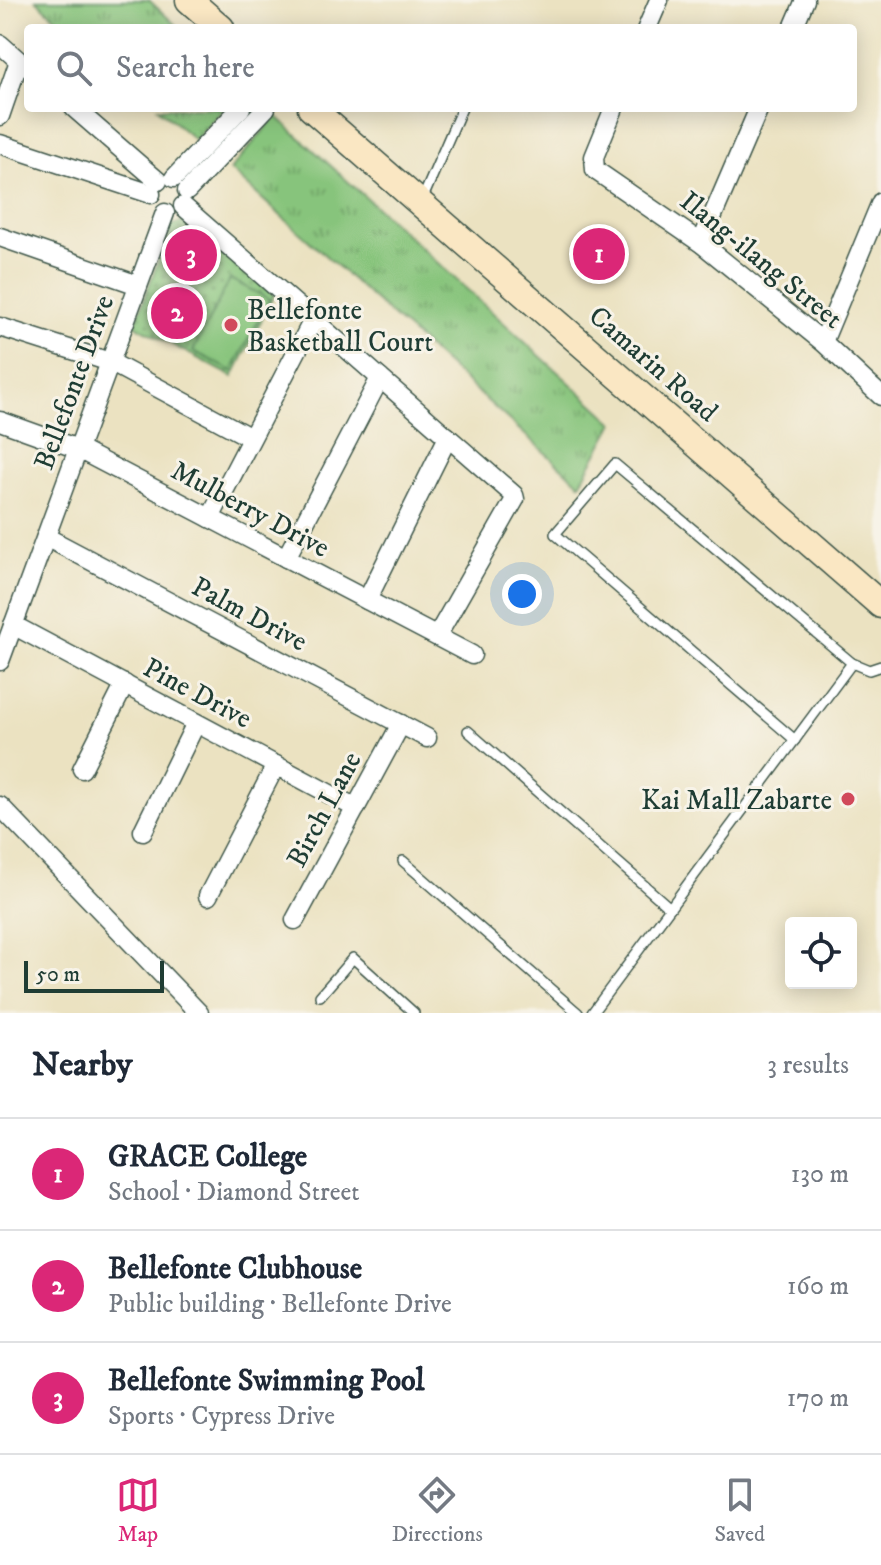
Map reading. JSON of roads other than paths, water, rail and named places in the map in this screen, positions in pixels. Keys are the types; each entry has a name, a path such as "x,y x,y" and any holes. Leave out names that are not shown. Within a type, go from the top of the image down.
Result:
{"main road":[{"path":"189,0 216,24"},
{"name":"Camarin Road","path":"316,112 881,605"}],"street":[{"path":"649,24 659,0"},
{"path":"795,24 805,0"},
{"path":"0,44 23,65 0,116"},
{"path":"79,112 171,190 313,320 515,496 437,636"},
{"path":"171,190 238,112"},
{"path":"171,190 261,112"},
{"name":"Ilang-ilang Street","path":"612,112 594,157 595,170 701,243 823,342 881,396"},
{"path":"701,243 757,112"},
{"path":"0,144 171,190"},
{"name":"Bellefonte Drive","path":"0,661 165,213 153,204 171,190"},
{"path":"823,342 881,202"},
{"path":"0,237 138,285"},
{"path":"210,518 313,320"},
{"path":"0,327 110,362 251,438"},
{"path":"286,558 380,378"},
{"name":"Mulberry Drive","path":"0,421 78,449 472,655"},
{"path":"367,600 448,437"},
{"name":"Palm Drive","path":"46,537 427,738"},
{"name":"Pine Drive","path":"13,625 356,808"},
{"path":"82,769 125,684"},
{"path":"143,831 196,723"},
{"name":"Birch Lane","path":"295,920 401,724"},
{"path":"208,896 276,765"},
{"path":"2,812 199,1013"}],"lane":[{"path":"421,202 460,112"},
{"path":"795,740 555,534 615,464 852,663 869,670 881,666"},
{"path":"592,1013 852,663"},
{"path":"468,731 670,908"},
{"path":"403,861 578,1013"},
{"path":"320,996 353,958 414,1013"}],"water":[{"path":"183,243 192,250 204,251 211,258 209,265 176,264 179,246"}],"place":[{"name":"GRACE College","path":"599,254"},
{"name":"Bellefonte Swimming Pool","path":"191,255"},
{"name":"Bellefonte Clubhouse","path":"177,313"},
{"name":"Bellefonte Basketball Court","path":"231,325"},
{"name":"Kai Mall Zabarte","path":"848,799"}]}
